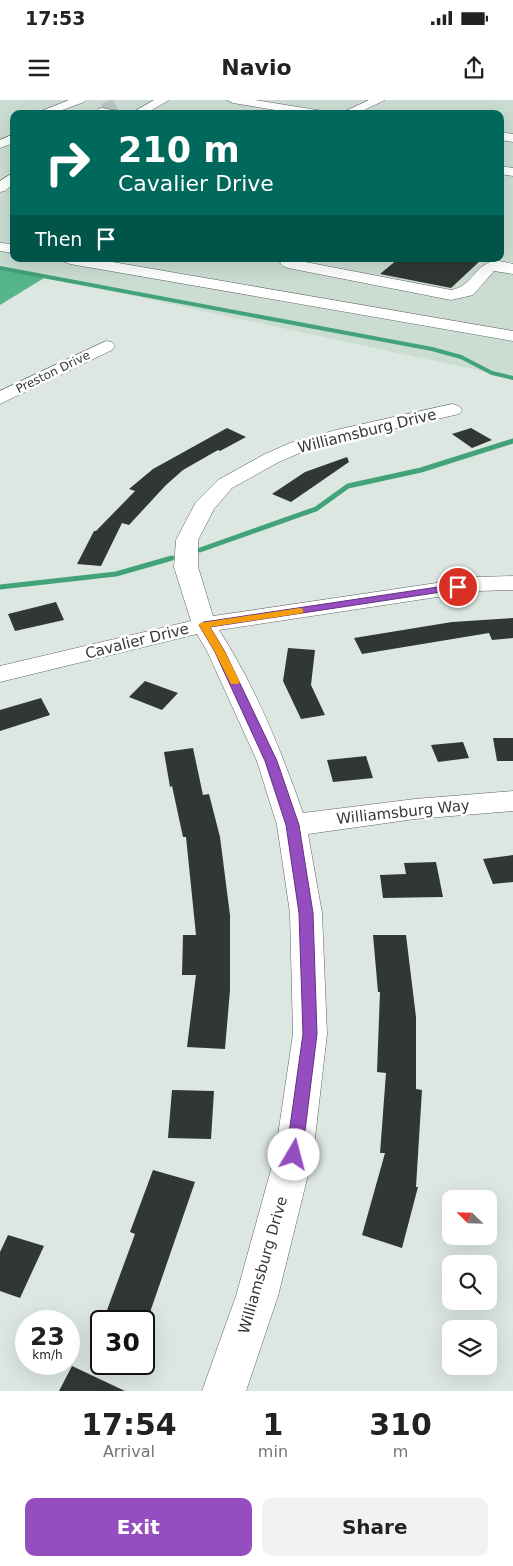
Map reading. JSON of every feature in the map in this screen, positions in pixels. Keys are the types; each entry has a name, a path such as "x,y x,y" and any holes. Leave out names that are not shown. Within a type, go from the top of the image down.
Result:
{"street":[{"path":"38,110 50,105 80,100"},
{"path":"144,110 163,100"},
{"path":"234,100 298,110"},
{"path":"340,110 364,100"},
{"path":"355,110 379,100"},
{"path":"50,105 64,110"},
{"path":"0,188 10,179"},
{"path":"87,262 513,336"},
{"path":"290,262 288,263 451,295 467,292 489,268 497,266 513,269"},
{"name":"Preston Drive","path":"3,394 106,346"},
{"name":"Williamsburg Drive","path":"224,1391 257,1296 294,1155 310,1034 306,913 292,825 271,761 220,652 204,625 186,567 187,540 204,507 225,484 270,458 297,447 336,436 452,410"},
{"name":"Cavalier Drive","path":"0,674 204,625 477,584 513,583"},
{"name":"Williamsburg Way","path":"292,825 415,809 513,801"}],"shaded area":[{"path":"0,100 513,100 513,378 0,267"}],"green space":[{"path":"0,267 44,278 0,305"}],"building":[{"path":"394,262 479,262 451,288 380,274"},
{"path":"227,428 246,437 183,470 166,485 129,525 122,523 101,566 77,564 94,531 135,491 129,489 153,469"},
{"path":"471,428 492,440 472,448 452,434"},
{"path":"347,457 349,462 291,502 272,494 305,472"},
{"path":"56,602 64,620 15,631 8,614"},
{"path":"513,618 513,638 492,640 489,633 362,654 354,638 452,622"},
{"path":"288,648 315,650 311,685 325,715 301,719 283,681"},
{"path":"145,681 178,693 162,710 129,697"},
{"path":"41,698 50,715 0,731 0,710"},
{"path":"493,738 513,738 513,761 497,761"},
{"path":"463,742 469,758 438,762 431,745"},
{"path":"193,748 203,795 209,794 220,837 230,915 230,990 225,1049 187,1047 196,975 182,975 183,935 196,935 186,837 183,837 172,786 170,787 164,752"},
{"path":"366,756 373,778 333,782 327,760"},
{"path":"513,855 513,882 493,884 483,859"},
{"path":"436,862 443,897 383,898 380,875 406,874 404,863"},
{"path":"373,935 406,935 416,1017 416,1089 422,1090 416,1187 418,1187 402,1248 362,1235 385,1153 380,1153 386,1073 377,1072 380,992 378,992"},
{"path":"172,1090 214,1091 211,1139 168,1138"},
{"path":"153,1170 195,1182 151,1310 107,1310 135,1234 130,1232"},
{"path":"8,1235 44,1246 20,1298 0,1291 0,1252"},
{"path":"80,1370 125,1391 59,1391 67,1375 80,1375"}],"waterway":[{"path":"0,268 432,349 461,357 492,373 513,378"},
{"path":"200,550 316,509 348,486 421,470 513,441"},
{"path":"0,587 116,574 172,558"}],"tunnel":[{"path":"104,110 121,102"}],"slow traffic":[{"path":"234,682 220,652 204,625 300,611"}],"route":[{"path":"294,1155 310,1034 306,913 292,825 271,761 220,652 204,625 458,587"}]}
